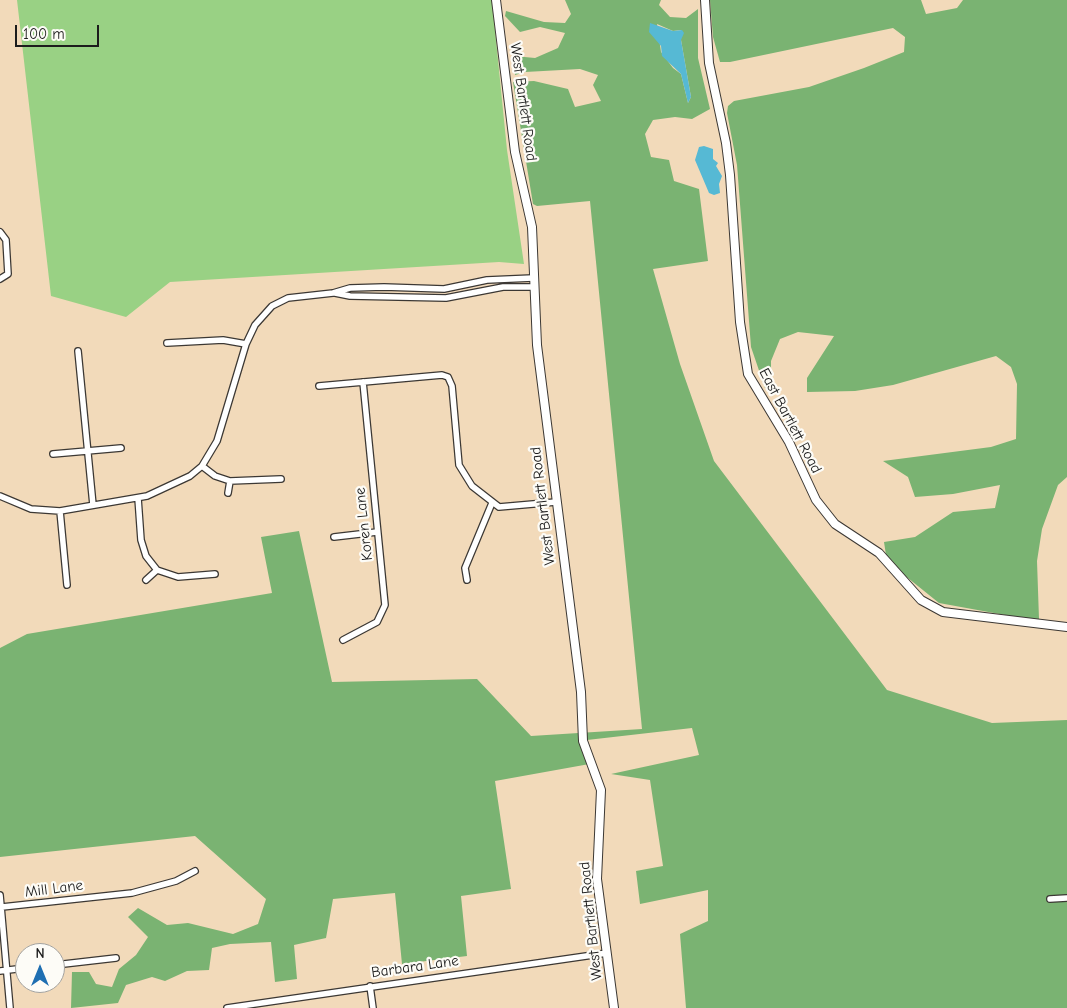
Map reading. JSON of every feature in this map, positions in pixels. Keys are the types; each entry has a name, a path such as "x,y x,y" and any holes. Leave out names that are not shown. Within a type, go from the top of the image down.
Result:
{"street":[{"name":"West Bartlett Road","path":"496,0 515,152 532,227 538,356 581,692 583,741 601,790 597,866 614,1008"},
{"name":"East Bartlett Road","path":"705,0 708,62 725,138 730,175 740,322 748,374 789,442 816,500 835,524 879,553 921,600 943,612 1067,627"},
{"path":"0,232 6,240 8,274 0,279"},
{"path":"0,496 31,509 60,511 138,498 158,492 176,484 202,466 217,441 246,344 261,317 272,306 299,296 333,293 359,287 444,289 503,278 533,278"},
{"path":"503,278 503,287"},
{"path":"359,287 360,296"},
{"path":"333,293 360,296 446,298 503,287 534,287"},
{"path":"167,344 222,340 246,344"},
{"path":"78,351 93,505"},
{"path":"319,386 442,375 448,377 452,386 459,466 472,486 499,507 556,502"},
{"name":"Koren Lane","path":"343,640 377,622 384,611 383,582 363,382"},
{"path":"53,454 121,448"},
{"path":"202,466 215,476 230,481 281,479"},
{"path":"228,493 230,481"},
{"path":"138,498 146,556 157,570 178,577 215,574"},
{"path":"467,580 465,568 492,503"},
{"path":"60,511 67,585"},
{"path":"334,537 377,532"},
{"path":"146,580 157,570"},
{"name":"Mill Lane","path":"2,907 154,888 176,882 195,871"},
{"path":"0,895 10,1008"},
{"path":"1050,899 1067,898"},
{"name":"Barbara Lane","path":"227,1008 607,953"},
{"path":"65,964 116,958"},
{"path":"0,971 15,969"},
{"path":"370,986 373,1008"}],"green space":[{"path":"17,0 492,0 507,150 524,264 499,262 170,282 126,317 51,296"},
{"path":"565,0 661,0 659,5 670,17 686,18 698,9 698,58 710,109 692,119 675,117 653,120 645,134 651,157 669,160 674,181 699,189 708,261 653,269 680,364 714,461 887,690 992,723 1067,720 1067,1008 686,1008 680,934 708,921 708,890 640,904 636,871 663,866 650,780 611,774 699,755 692,728 587,740 595,763 495,781 511,889 461,896 467,956 402,964 395,893 333,899 326,938 294,945 297,979 275,982 271,942 230,944 212,948 209,970 187,971 165,981 152,977 126,985 118,1003 71,1008 72,972 89,972 96,984 112,987 119,969 136,955 148,937 128,917 138,908 167,925 188,923 233,934 258,924 266,899 195,836 0,857 0,648 27,634 272,593 261,537 299,531 332,682 477,679 531,736 642,729 590,201 537,206 533,204 513,82 534,81 568,89 575,107 601,101 593,85 598,75 580,69 525,72 515,75 514,56 535,58 558,48 565,33 540,27 520,32 505,16 506,11 544,22 565,23 571,14","holes":["657,24 673,31 681,30 691,97 688,103 681,74 673,68 661,52"]},
{"path":"710,0 921,0 926,14 957,8 963,0 1067,0 1067,477 1058,485 1042,529 1037,561 1039,619 1016,617 939,603 898,570 886,555 884,542 915,537 953,512 995,508 1000,485 953,494 915,497 908,477 883,461 991,447 1016,439 1017,384 1011,367 996,356 893,385 855,391 807,392 807,378 834,336 798,332 780,339 771,361 771,384 765,388 751,347 737,165 727,113 728,106 734,101 809,87 864,68 904,52 905,37 893,28 730,62 720,62 713,37"}],"water":[{"path":"650,23 673,31 682,30 684,33 681,40 691,97 688,103 681,74 662,56 661,46 649,32"},
{"path":"704,146 713,149 713,159 718,163 716,166 722,176 719,184 720,193 714,195 709,193 695,160 699,147"}]}
